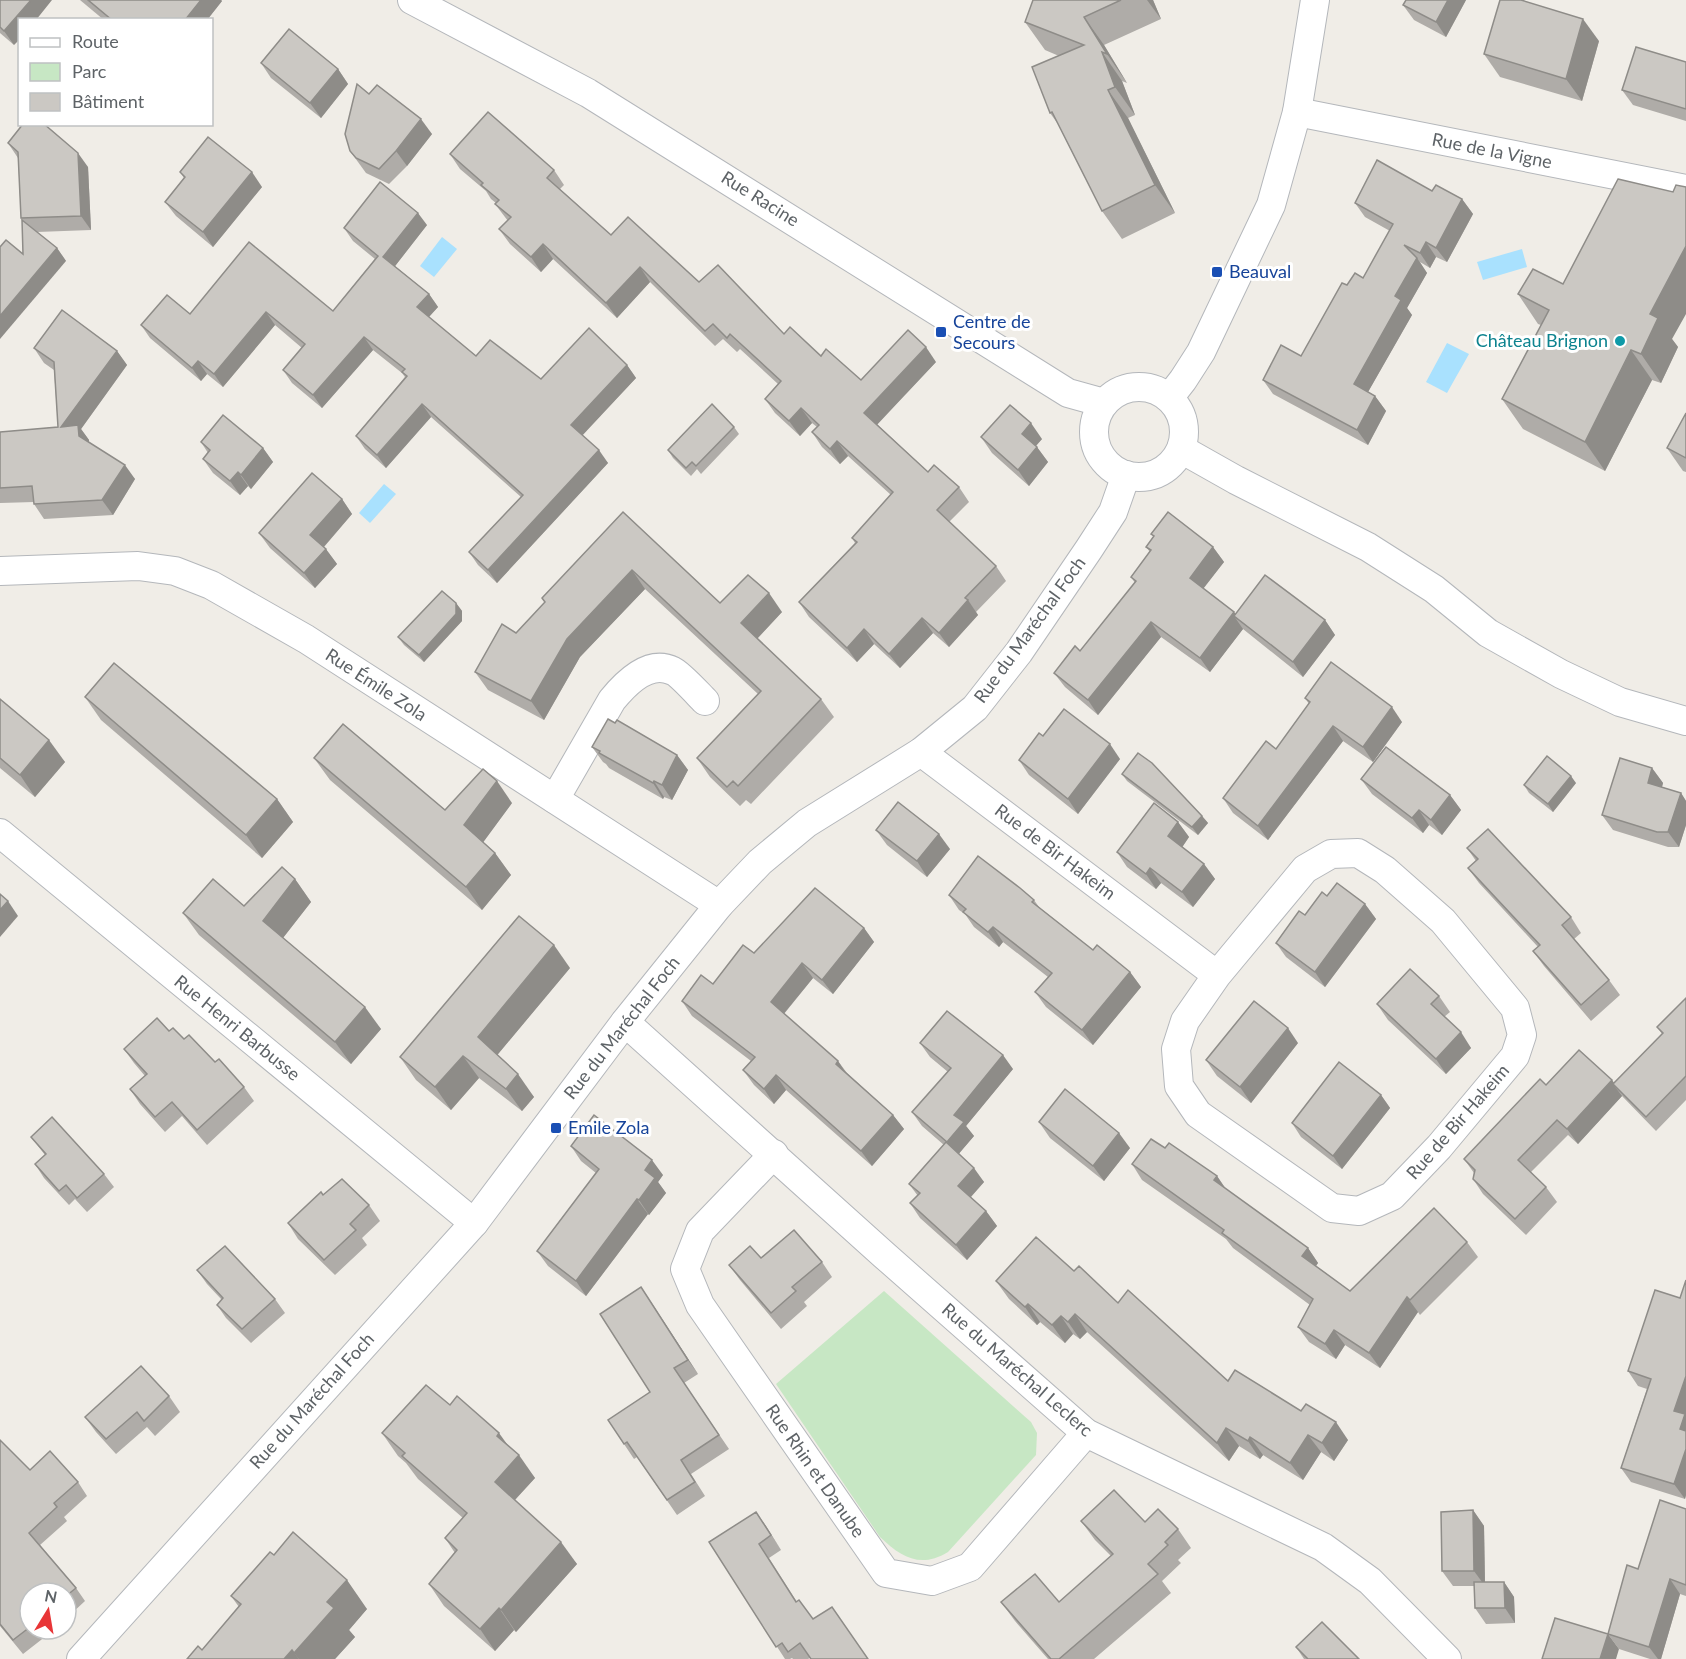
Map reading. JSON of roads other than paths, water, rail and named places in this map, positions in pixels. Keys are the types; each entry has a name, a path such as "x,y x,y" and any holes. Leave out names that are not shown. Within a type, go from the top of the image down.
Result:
{"street":[{"name":"Rue Racine","path":"412,0 588,93 1068,393 1104,403"},
{"path":"1169,398 1184,380 1201,352 1271,205 1298,112 1315,0"},
{"name":"Rue de la Vigne","path":"1298,112 1686,189"},
{"path":"1136,388 1157,390 1169,398 1178,409 1183,422 1184,436 1181,449 1165,469 1152,475 1139,477 1126,475 1113,468 1102,458 1096,445 1094,430 1097,416 1104,403 1115,393 1136,388"},
{"path":"1181,449 1236,480 1368,547 1434,589 1488,633 1561,674 1620,702 1686,720"},
{"name":"Rue du Maréchal Foch","path":"81,1659 474,1223 625,1022 719,905 760,862 807,823 921,752 975,708 1019,652 1113,512 1126,475"},
{"name":"Rue Émile Zola","path":"0,571 138,566 175,571 219,590 306,639 719,905"},
{"path":"555,799 612,700 623,687 640,674 655,668 673,671 705,701"},
{"name":"Rue de Bir Hakeim","path":"921,752 1217,975"},
{"name":"Rue Henri Barbusse","path":"0,833 474,1223"},
{"name":"Rue de Bir Hakeim","path":"1358,853 1385,870 1443,921 1515,1008 1522,1035 1515,1056 1440,1147 1392,1196 1359,1211 1332,1208 1198,1114 1179,1086 1176,1049 1185,1021 1217,975 1305,869 1331,854 1358,853"},
{"name":"Rue du Maréchal Leclerc","path":"625,1022 1086,1433 1323,1547 1370,1581 1447,1659"},
{"name":"Rue Rhin et Danube","path":"774,1154 700,1231 685,1269 700,1305 886,1573 932,1581 970,1567 1086,1433"}],"water":[{"path":"442,237 457,249 434,277 420,266"},
{"path":"1522,249 1527,267 1483,280 1477,262"},
{"path":"1447,343 1469,354 1447,393 1426,382"},
{"path":"384,484 396,494 370,523 359,513"}],"place":[{"name":"Beauval","path":"1217,272"},
{"name":"Centre de Secours","path":"941,332"},
{"name":"Château Brignon","path":"1620,341"},
{"name":"Emile Zola","path":"556,1128"}]}
